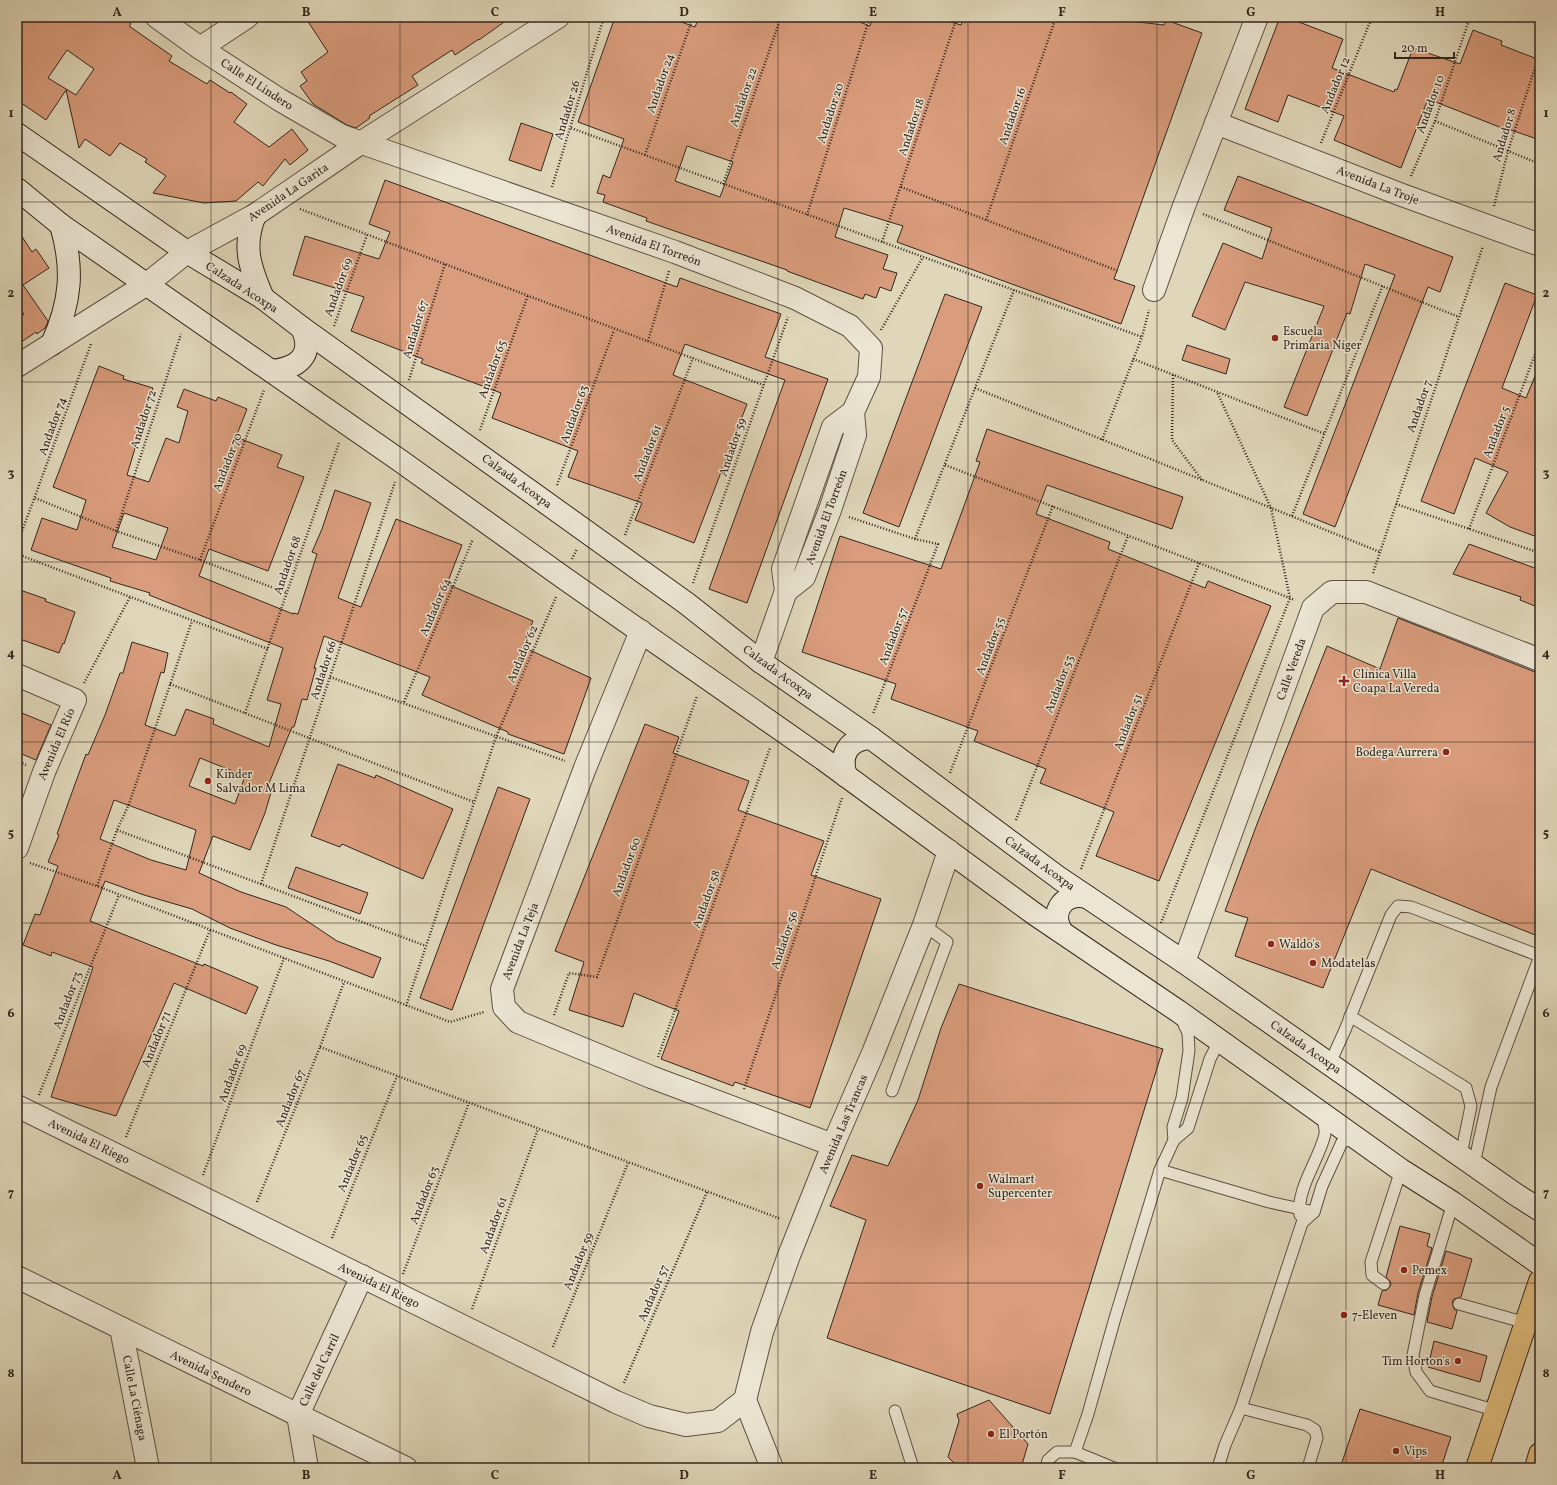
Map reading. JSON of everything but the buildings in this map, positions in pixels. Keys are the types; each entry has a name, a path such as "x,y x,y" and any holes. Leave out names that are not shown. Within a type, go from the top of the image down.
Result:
{"main road":[{"path":"1477,1468 1540,1281"},
{"path":"1536,1468 1540,1454"}],"street":[{"name":"Calle El Lindero","path":"157,17 200,48 280,100 342,136 362,142"},
{"path":"200,48 247,17"},
{"name":"Avenida La Garita","path":"17,366 147,284 188,252 255,215 362,142 558,17"},
{"path":"1154,290 1184,206 1257,17"},
{"name":"Avenida La Troje","path":"1216,123 1402,195 1540,245"},
{"name":"Calzada Acoxpa","path":"17,134 188,252 263,298 302,328 686,603 762,662 862,732 1073,887 1154,941 1540,1210"},
{"name":"Avenida El Torreón","path":"362,142 675,252 795,298 850,326 871,348 869,378 853,412 833,426 782,569 786,591 762,662"},
{"path":"17,189 61,225 188,312 564,578 778,727 1036,915 1178,1011 1322,1115 1540,1264"},
{"path":"255,215 250,226 247,250 249,261 263,298"},
{"path":"52,344 60,326 66,306 69,287 69,255 61,225"},
{"path":"272,371 288,368 301,359 306,347 306,341 302,328"},
{"path":"298,390 298,374 302,361 312,350 326,345"},
{"name":"Avenida El Torreón","path":"786,591 804,577 830,510 855,435 853,412"},
{"name":"Calle Vereda","path":"1184,962 1313,608 1332,592 1366,592 1540,660"},
{"name":"Avenida La Teja","path":"504,1007 502,989 585,768 641,631"},
{"name":"Avenida El Río","path":"17,675 75,700 44,772 21,855"},
{"path":"823,759 835,756 845,748 851,737 862,732"},
{"path":"848,777 843,763 844,756 862,732"},
{"name":"Avenida Las Trancas","path":"745,1400 762,1332 800,1226 873,1053 924,925 949,851"},
{"path":"1036,915 1047,910 1055,902 1060,890 1073,887 1075,896 1064,901 1060,905 1057,918 1061,932"},
{"path":"504,1007 518,1022 651,1076 833,1145"},
{"name":"Avenida El Riego","path":"24,1110 616,1402 649,1416 686,1425 718,1421 745,1400"},
{"name":"Calle del Carril","path":"307,1468 298,1415 362,1276"},
{"name":"Avenida Sendero","path":"17,1277 406,1468"},
{"name":"Calle La Ciénaga","path":"121,1328 148,1468"},
{"path":"745,1400 772,1468"}],"lane":[{"path":"1330,1063 1391,915 1398,906 1411,907 1540,956 1491,1088 1467,1160"},
{"path":"892,1091 947,942 924,925"},
{"path":"1174,1140 1173,1127 1182,1098 1189,1051 1188,1033 1178,1011"},
{"path":"1350,1016 1441,1074 1466,1088 1471,1106 1467,1160"},
{"path":"1075,1452 1088,1414 1160,1170 1174,1140 1188,1128 1210,1059 1219,1041"},
{"path":"1218,1468 1225,1445 1241,1408 1302,1223 1299,1207 1307,1180 1326,1133 1322,1115"},
{"path":"1302,1223 1314,1212 1322,1186 1342,1142 1356,1138"},
{"path":"1160,1170 1269,1202 1299,1207 1314,1212"},
{"path":"1384,1284 1372,1275 1371,1262 1401,1170"},
{"path":"1453,1204 1423,1295 1413,1355 1416,1372 1430,1391 1497,1411"},
{"path":"1459,1304 1526,1323"},
{"path":"1241,1408 1307,1425 1315,1430 1316,1438 1308,1468"},
{"path":"895,1411 914,1468"},
{"path":"1046,1468 1048,1460 1057,1452 1075,1452 1114,1468"}],"path":[{"name":"Andador 26","path":"545,207 571,128 604,17"},
{"name":"Andador 24","path":"644,155 693,17"},
{"name":"Andador 22","path":"722,184 781,17"},
{"name":"Andador 20","path":"807,215 870,17"},
{"name":"Andador 18","path":"882,242 957,17"},
{"name":"Andador 16","path":"986,220 1056,17"},
{"name":"Andador 12","path":"1314,160 1372,17"},
{"name":"Andador 10","path":"1402,195 1435,121 1470,17"},
{"name":"Andador 8","path":"1490,226 1508,151 1540,52"},
{"path":"1435,121 1540,164"},
{"path":"571,128 1142,337"},
{"path":"901,188 1118,271"},
{"path":"278,200 528,295 614,330 648,341 763,385"},
{"path":"1184,206 1459,317"},
{"name":"Andador 7","path":"1366,592 1490,226"},
{"name":"Andador 69","path":"326,345 367,234"},
{"path":"648,341 675,252"},
{"path":"871,348 923,257"},
{"name":"Andador 67","path":"403,399 445,264"},
{"path":"1292,516 1383,286"},
{"path":"830,510 915,539 1014,290"},
{"path":"1102,440 1142,337 1154,290"},
{"name":"Andador 65","path":"473,450 528,295"},
{"name":"Andador 59","path":"686,603 795,298"},
{"name":"Andador 72","path":"116,531 188,312"},
{"name":"Andador 63","path":"550,505 614,330"},
{"name":"Andador 5","path":"1469,529 1540,341"},
{"name":"Andador 74","path":"17,545 92,342"},
{"name":"Andador 61","path":"617,554 693,358"},
{"path":"1133,359 1325,434"},
{"name":"Andador 70","path":"200,560 272,371"},
{"path":"1173,375 1172,440 1203,480"},
{"path":"975,388 1380,552"},
{"path":"1154,941 1290,598 1271,508 1217,392"},
{"name":"Andador 68","path":"245,713 346,424"},
{"name":"Andador 66","path":"261,884 402,462"},
{"path":"945,465 1313,608"},
{"path":"35,498 116,531 200,560 287,593"},
{"path":"1396,504 1540,554"},
{"name":"Andador 55","path":"943,791 1053,506"},
{"name":"Andador 64","path":"404,702 482,519"},
{"name":"Andador 62","path":"406,1006 496,737 585,530"},
{"name":"Andador 53","path":"1008,840 1128,536"},
{"name":"Andador 57","path":"862,732 938,544 915,539"},
{"path":"17,554 268,649"},
{"name":"Andador 51","path":"1073,887 1199,563"},
{"path":"75,700 130,597"},
{"path":"97,886 117,830 129,804 192,621"},
{"name":"Andador 60","path":"547,1034 569,973 597,977 704,676"},
{"path":"330,677 404,702 496,737 585,768"},
{"path":"170,684 474,802"},
{"name":"Andador 58","path":"651,1076 778,727"},
{"name":"Andador 56","path":"737,1108 848,777"},
{"path":"117,830 426,946"},
{"path":"21,855 119,895 450,1022 504,1007"},
{"name":"Andador 73","path":"24,1110 119,895"},
{"name":"Andador 71","path":"118,1156 210,930"},
{"name":"Andador 69","path":"196,1194 284,958"},
{"name":"Andador 67","path":"250,1221 320,1047 344,982"},
{"path":"320,1047 800,1226"},
{"name":"Andador 65","path":"324,1257 397,1076"},
{"name":"Andador 63","path":"396,1293 469,1103"},
{"name":"Andador 61","path":"465,1327 538,1129"},
{"name":"Andador 59","path":"545,1366 628,1163"},
{"name":"Andador 57","path":"616,1402 706,1192"}],"place":[{"name":"Escuela Primaria Níger","path":"1275,338"},
{"name":"Clínica Villa Coapa La Vereda","path":"1344,681"},
{"name":"Bodega Aurrera","path":"1446,752"},
{"name":"Kinder Salvador M Lima","path":"208,781"},
{"name":"Waldo's","path":"1271,944"},
{"name":"Modatelas","path":"1313,963"},
{"name":"Walmart Supercenter","path":"980,1186"},
{"name":"Pemex","path":"1404,1270"},
{"name":"7-Eleven","path":"1344,1315"},
{"name":"Tim Horton's","path":"1458,1361"},
{"name":"El Portón","path":"991,1434"},
{"name":"Vips","path":"1396,1451"}]}
